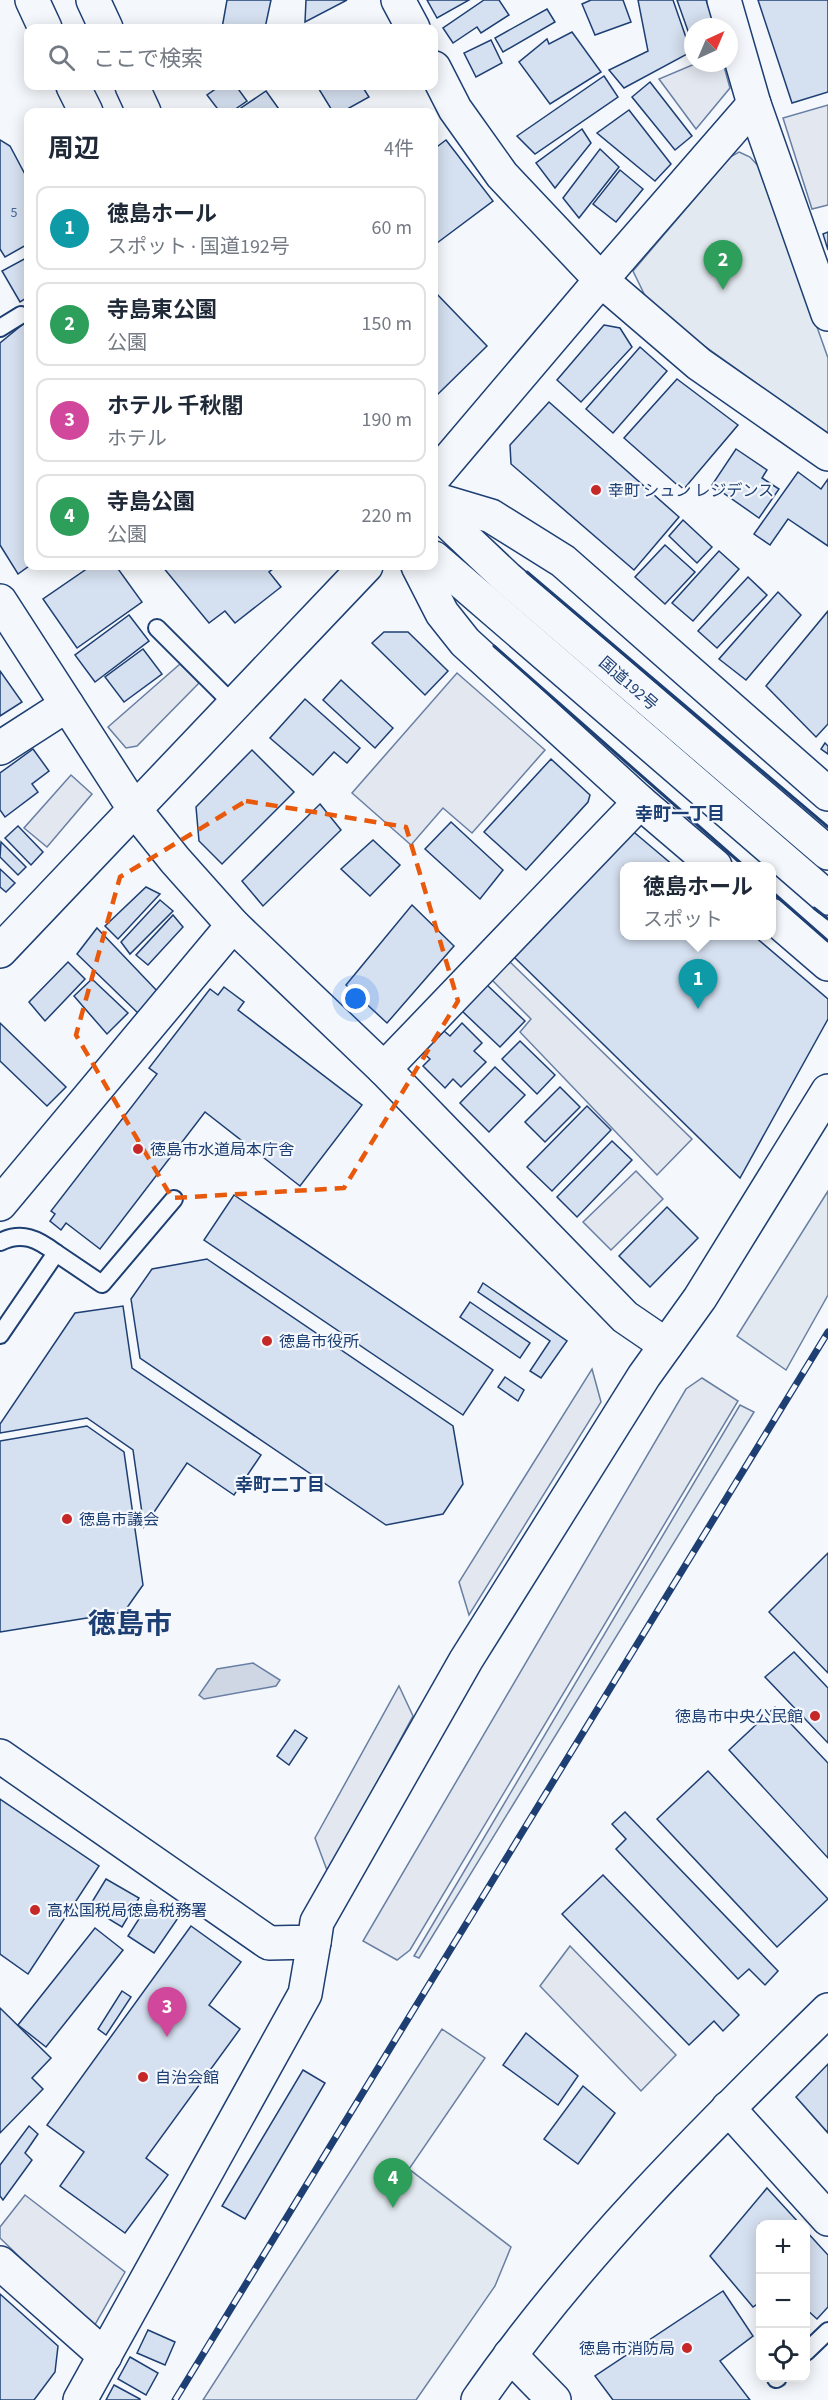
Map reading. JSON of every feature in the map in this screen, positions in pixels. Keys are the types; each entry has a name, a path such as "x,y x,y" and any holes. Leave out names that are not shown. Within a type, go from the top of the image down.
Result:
{"main road":[{"path":"32,0 43,24"},
{"path":"93,0 104,24"},
{"path":"398,0 411,24"},
{"path":"724,0 754,104 828,314"},
{"path":"438,76 455,109 502,175 600,280 699,364 828,454"},
{"path":"75,90 84,108"},
{"path":"134,90 142,108"},
{"path":"438,472 600,280 754,104"},
{"path":"438,500 491,516 563,561 828,794"},
{"name":"国道192号","path":"438,513 507,578 828,853"},
{"name":"国道192号","path":"438,561 828,898"},
{"path":"0,951 362,570"},
{"path":"420,570 442,613 465,642 709,862"},
{"path":"0,601 135,810 233,925 384,1068 625,1317 666,1345"},
{"path":"0,748 67,705"},
{"path":"384,1068 640,802"},
{"path":"776,919 828,964"},
{"path":"0,1204 233,925"},
{"path":"80,2400 305,1994 317,1922 466,1660 644,1376 700,1298 828,1091"},
{"path":"0,1756 269,1943 314,1942"},
{"path":"478,2400 510,2355 638,2201 828,2010"},
{"path":"728,2108 828,2220"},
{"path":"0,2263 105,2356"},
{"path":"510,2355 554,2400"}],"lane":[{"path":"0,328 21,315"},
{"path":"157,628 233,704"},
{"path":"0,1242 11,1237 28,1237 102,1284 174,1199"},
{"path":"0,1335 56,1253"},
{"path":"810,2348 828,2331"}],"highlighted area":[{"path":"246,801 406,827 458,1001 344,1188 172,1198 76,1035 120,877"}],"shaded area":[{"path":"684,68 684,72 726,72 730,88 696,129 659,79"},
{"path":"828,105 828,205 812,209 783,118"},
{"path":"739,152 750,157 761,169 828,358 828,434 651,308 633,271 730,157"},
{"path":"180,664 199,683 137,746 126,748 108,727"},
{"path":"457,673 545,750 472,833 443,808 411,845 352,793"},
{"path":"71,775 92,794 47,847 24,828"},
{"path":"508,960 692,1139 657,1175 520,1032 531,1019 490,978"},
{"path":"636,1171 663,1199 611,1250 583,1222"},
{"path":"828,1191 828,1295 786,1370 737,1336"},
{"path":"592,1369 601,1402 469,1615 459,1582"},
{"path":"702,1378 738,1401 410,1950 397,1960 363,1941 686,1389"},
{"path":"740,1405 754,1412 419,1958 414,1956"},
{"path":"253,1663 280,1680 276,1686 204,1699 199,1695 217,1669"},
{"path":"399,1686 413,1716 328,1873 315,1838"},
{"path":"570,1946 676,2055 641,2091 540,1986"},
{"path":"442,2029 485,2058 409,2169 511,2247 495,2286 416,2400 203,2400"},
{"path":"25,2195 125,2272 93,2328 0,2238 0,2227"}],"building":[{"path":"227,0 271,0 266,24 223,24"},
{"path":"306,0 347,0 305,22"},
{"path":"427,0 469,0 437,18"},
{"path":"484,0 499,0 509,15 481,33 477,27 453,43 443,28"},
{"path":"591,0 623,0 631,22 595,35 582,4"},
{"path":"638,0 673,0 684,32 684,56 624,88 609,70 648,51"},
{"path":"677,0 706,0 713,18 684,20"},
{"path":"758,0 828,0 828,92 792,103"},
{"path":"547,9 555,22 503,52 495,38"},
{"path":"572,32 601,72 550,104 519,62 547,39 549,44"},
{"path":"491,40 502,63 476,77 464,53"},
{"path":"604,76 618,97 535,154 517,136"},
{"path":"650,82 692,136 675,150 632,97"},
{"path":"214,90 239,90 247,101 237,108 217,108 207,95"},
{"path":"319,90 365,90 369,97 349,108 331,108"},
{"path":"266,91 278,108 241,108"},
{"path":"629,110 671,164 655,181 597,133"},
{"path":"582,129 591,143 555,188 536,163"},
{"path":"0,140 10,146 24,172 24,246 5,257 0,249"},
{"path":"446,140 493,201 438,242 438,146"},
{"path":"600,149 619,167 579,218 563,198"},
{"path":"620,170 643,189 616,222 593,204"},
{"path":"828,232 828,250 823,234"},
{"path":"24,259 24,300 20,302 2,271"},
{"path":"438,295 487,346 438,394"},
{"path":"24,323 24,570 18,574 0,545 0,343"},
{"path":"604,325 620,328 632,347 581,402 557,380"},
{"path":"640,347 667,371 613,433 586,409"},
{"path":"677,379 738,425 683,490 624,438"},
{"name":"幸町 シュン レジデンス","path":"549,402 679,517 634,570 511,464 510,445"},
{"path":"736,449 767,470 762,478 779,489 759,518 712,485"},
{"path":"798,472 821,489 828,479 828,546 788,519 770,545 754,534"},
{"path":"683,520 712,547 697,563 669,536"},
{"path":"665,545 695,572 665,604 635,577"},
{"path":"719,551 739,569 693,621 672,603"},
{"path":"85,570 119,570 142,602 77,648 43,599"},
{"path":"165,570 272,570 269,572 281,587 235,623 225,611 209,623"},
{"path":"748,577 767,595 717,648 698,631"},
{"path":"778,592 801,615 746,680 719,659"},
{"path":"828,611 828,724 816,737 766,686"},
{"path":"129,615 149,641 95,682 75,655"},
{"path":"384,632 408,632 448,671 425,695 372,643"},
{"path":"143,649 162,674 124,702 105,677"},
{"path":"0,671 22,702 0,716"},
{"path":"341,680 393,728 375,748 323,700"},
{"path":"305,699 360,748 347,763 334,752 313,775 270,738"},
{"path":"825,743 828,746 828,754 821,749"},
{"path":"33,749 49,771 32,784 38,792 5,817 0,810 0,773"},
{"path":"252,750 294,792 222,864 199,841 196,807"},
{"path":"551,759 590,795 588,802 526,870 484,832"},
{"path":"320,804 341,830 263,906 242,881"},
{"path":"451,822 503,870 480,899 425,849"},
{"path":"18,826 43,852 31,865 5,838"},
{"path":"629,828 669,862 620,862 620,940 759,940 828,999 828,1019 740,1178 514,957"},
{"path":"373,840 400,865 370,896 341,869"},
{"path":"1,842 26,867 18,875 0,857"},
{"path":"0,869 15,883 6,892 0,887"},
{"path":"146,887 160,894 118,939 105,926"},
{"path":"160,900 173,911 130,954 121,942"},
{"path":"412,905 454,946 387,1023 346,985"},
{"path":"173,915 183,927 148,965 136,955"},
{"path":"97,928 160,994 141,1016 77,954"},
{"path":"68,962 85,979 45,1021 29,1002"},
{"path":"92,979 128,1013 107,1034 74,996"},
{"path":"487,985 525,1021 500,1047 462,1011"},
{"name":"徳島市水道局本庁舎","path":"224,987 244,1002 238,1010 362,1105 300,1186 205,1112 100,1249 66,1223 61,1230 50,1221 55,1214 51,1211 157,1074 149,1068 210,989 218,995"},
{"path":"0,1023 66,1087 47,1106 0,1061"},
{"path":"462,1023 482,1043 474,1051 486,1062 461,1087 453,1079 445,1088 423,1066 430,1059 423,1053 444,1031 450,1036"},
{"path":"520,1041 555,1075 537,1094 502,1059"},
{"path":"495,1067 525,1095 489,1132 460,1103"},
{"path":"560,1087 580,1107 545,1142 525,1122"},
{"path":"587,1106 611,1130 552,1191 527,1167"},
{"path":"612,1141 632,1160 577,1217 557,1197"},
{"path":"234,1195 493,1370 463,1415 204,1240"},
{"path":"667,1207 698,1238 650,1287 619,1256"},
{"name":"徳島市役所","path":"207,1259 453,1426 463,1484 443,1514 386,1525 140,1358 131,1299 152,1269"},
{"path":"483,1283 567,1341 541,1378 530,1371 550,1341 478,1292"},
{"path":"470,1302 530,1343 520,1358 460,1317"},
{"path":"123,1306 132,1368 261,1455 234,1495 187,1463 144,1527 133,1450 87,1418 0,1433 0,1424 75,1313"},
{"path":"505,1377 524,1390 518,1401 498,1387"},
{"name":"徳島市議会","path":"87,1426 124,1452 143,1585 124,1612 0,1632 0,1441"},
{"path":"828,1553 828,1673 769,1612"},
{"name":"徳島市中央公民館","path":"794,1652 828,1688 828,1743 765,1677"},
{"path":"775,1707 828,1763 828,1858 729,1750"},
{"path":"295,1730 307,1738 289,1765 277,1756"},
{"path":"708,1771 828,1899 777,1947 657,1819"},
{"name":"高松国税局徳島税務署","path":"0,1799 99,1866 28,1974 0,1954"},
{"path":"625,1812 778,1971 765,1985 749,1969 738,1979 616,1849 626,1839 612,1824"},
{"path":"603,1875 739,2015 723,2031 714,2021 689,2045 562,1914"},
{"path":"106,1879 139,1898 122,1927 89,1907"},
{"path":"151,1900 178,1918 154,1953 128,1936"},
{"name":"自治会館","path":"191,1926 241,1962 209,2005 240,2029 146,2158 168,2175 125,2233 60,2186 84,2152 47,2125"},
{"path":"95,1928 123,1950 46,2047 18,2025"},
{"path":"122,1991 131,1997 106,2035 98,2029"},
{"path":"0,2008 51,2058 32,2078 43,2089 0,2133"},
{"path":"526,2033 578,2076 558,2105 503,2065"},
{"path":"828,2064 828,2133 796,2097"},
{"path":"303,2070 325,2083 245,2219 222,2206"},
{"path":"583,2086 615,2113 578,2164 544,2139"},
{"path":"29,2126 38,2134 25,2153 32,2160 3,2200 0,2196 0,2165"},
{"path":"767,2188 796,2220 756,2220 756,2305 753,2307 710,2256"},
{"path":"810,2235 828,2255 828,2307 817,2319 810,2313"},
{"name":"徳島市消防局","path":"723,2291 753,2336 720,2361 750,2400 613,2400 595,2376"},
{"path":"0,2294 58,2346 55,2372 34,2400 0,2400"},
{"path":"148,2330 175,2342 165,2365 137,2353"},
{"path":"130,2357 158,2373 146,2395 118,2379"},
{"path":"114,2385 140,2399 140,2400 106,2400"}],"railway":[{"path":"175,2400 828,1332"}],"wall":[{"path":"527,572 828,827"},
{"path":"494,646 739,862"},
{"path":"776,895 828,941"},
{"path":"814,908 828,919"}],"place":[{"name":"寺島東公園","path":"723,290"},
{"name":"幸町 シュン レジデンス","path":"596,490"},
{"name":"徳島ホール","path":"698,1009"},
{"name":"徳島市水道局本庁舎","path":"138,1149"},
{"name":"徳島市役所","path":"267,1341"},
{"name":"徳島市議会","path":"67,1519"},
{"name":"徳島市中央公民館","path":"815,1716"},
{"name":"高松国税局徳島税務署","path":"35,1910"},
{"name":"ホテル 千秋閣","path":"167,2037"},
{"name":"自治会館","path":"143,2077"},
{"name":"寺島公園","path":"393,2208"},
{"name":"徳島市消防局","path":"687,2348"}],"district":[{"name":"幸町一丁目","path":"680,814"},
{"name":"幸町二丁目","path":"280,1485"},
{"name":"徳島市","path":"130,1623"}]}
